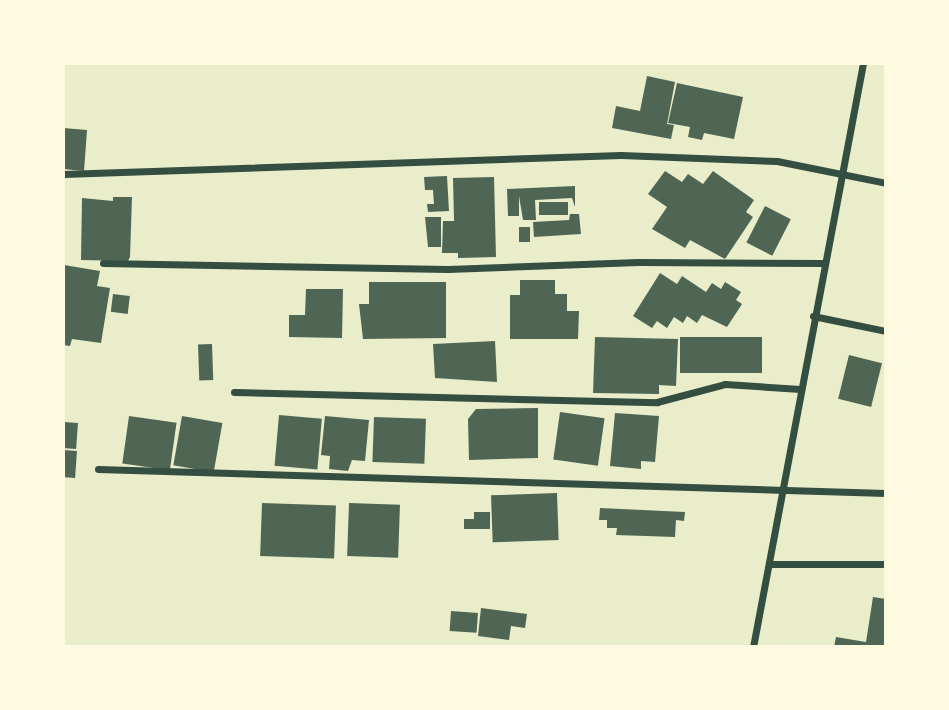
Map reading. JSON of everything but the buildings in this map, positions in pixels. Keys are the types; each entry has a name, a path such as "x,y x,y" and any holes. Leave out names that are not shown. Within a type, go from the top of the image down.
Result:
{"street":[{"path":"753,647 813,316 863,63"},
{"path":"63,174 621,155 778,161 843,171 886,183"},
{"path":"103,263 421,268 638,262 823,263"},
{"path":"813,316 886,331"},
{"path":"234,392 657,402 725,384 800,389"},
{"path":"98,469 710,485 781,491 886,493"},
{"path":"769,564 886,564"}]}
